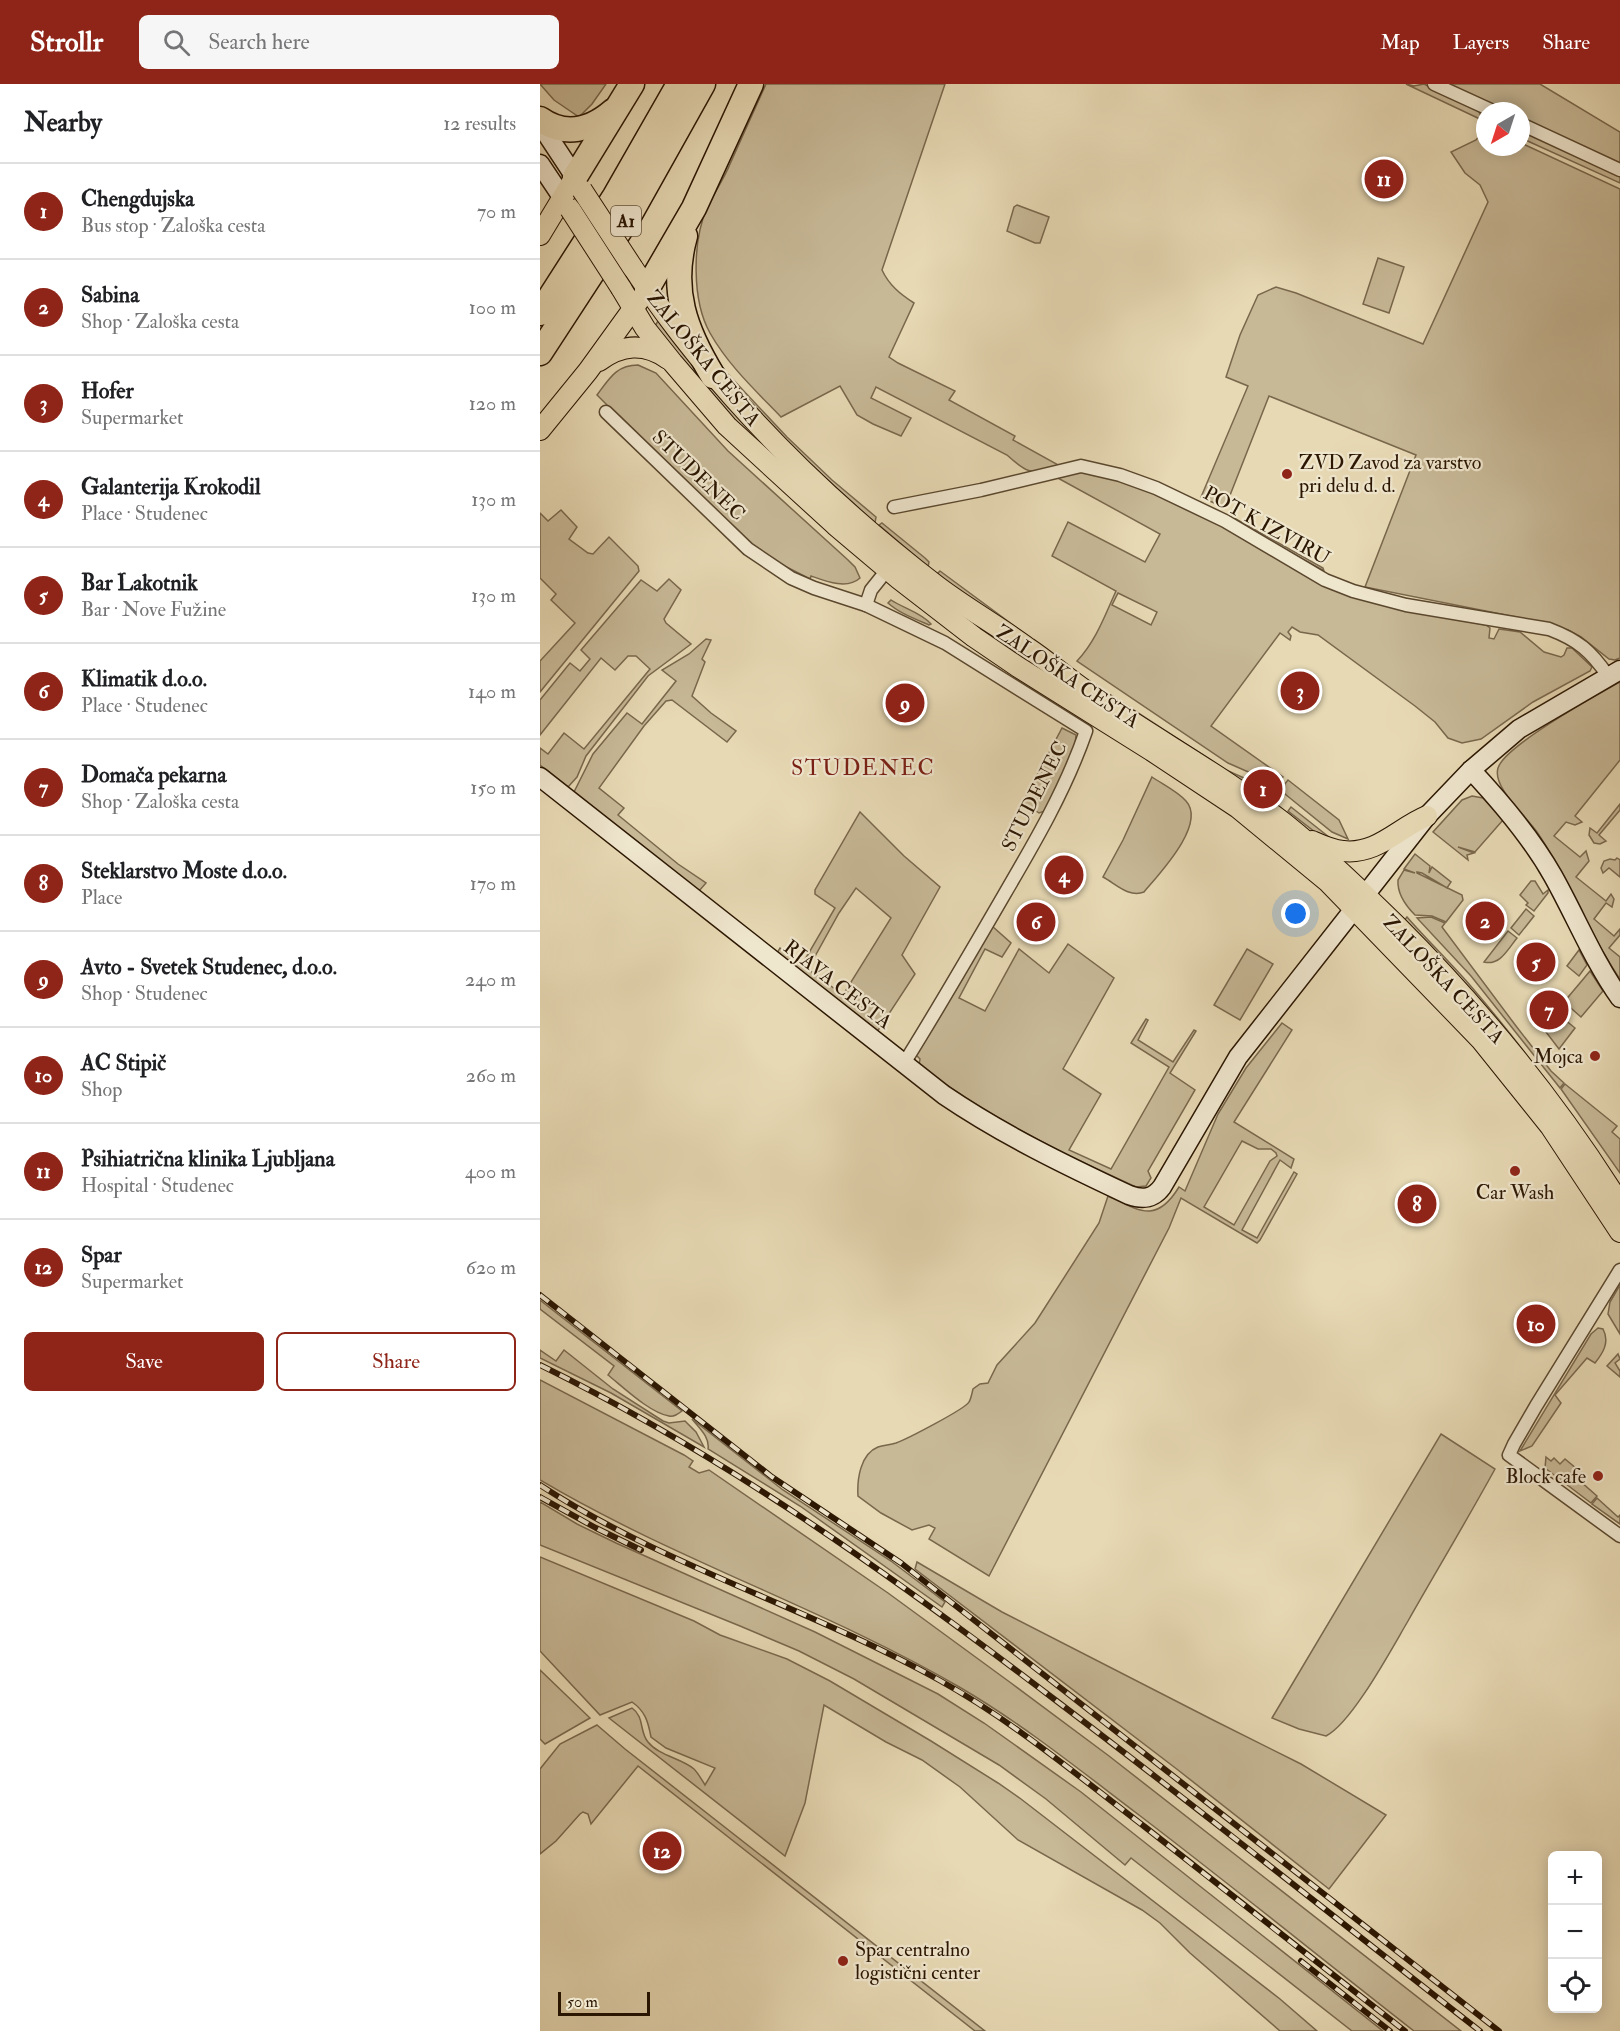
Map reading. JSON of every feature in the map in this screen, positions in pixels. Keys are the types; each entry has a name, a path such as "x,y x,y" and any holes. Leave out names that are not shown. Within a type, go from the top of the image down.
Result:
{"highway":[{"name":"A1","path":"540,313 615,196 679,84"},
{"name":"A1","path":"540,353 628,218 703,84"},
{"path":"640,299 694,208 751,84"},
{"path":"540,119 557,128 570,131 582,129 601,120 626,93"},
{"path":"578,184 626,93"},
{"path":"694,208 683,243 679,264 679,285 690,335 713,376"}],"main road":[{"path":"540,235 578,184"},
{"name":"ZALOŠKA CESTA","path":"578,184 633,268 640,299 673,363 720,419 746,445 893,562 1025,645 1089,694 1229,784 1303,838 1339,869 1360,902 1519,1086 1568,1152 1620,1232"},
{"name":"ZALOŠKA CESTA","path":"566,203 621,288 640,299 773,442 844,508 944,614 992,649 1238,808 1328,882 1360,902 1434,963 1491,1026 1557,1111 1620,1204"},
{"path":"540,430 588,371 640,299"},
{"path":"588,371 606,356 631,346 654,351 673,363"},
{"path":"1303,838 1341,851 1367,849 1379,845 1411,823 1427,816"}],"street":[{"path":"1434,84 1476,103"},
{"name":"ZALOŠKA CESTA","path":"540,124 578,184"},
{"path":"1530,128 1620,170"},
{"name":"ZALOŠKA CESTA","path":"540,164 566,203"},
{"name":"STUDENEC","path":"606,411 748,549 791,578 866,605 945,643 1086,731 1076,762 1045,825 903,1065"},
{"name":"POT K IZVIRU","path":"894,507 981,490 1081,466 1120,475 1155,488 1204,511 1325,580 1353,591 1406,605 1550,630 1565,635 1591,652 1614,673"},
{"path":"866,605 871,590 893,562"},
{"path":"1360,902 1427,816 1472,770 1531,721 1614,673"},
{"path":"1472,770 1495,795 1535,848 1620,998"},
{"name":"RJAVA CESTA","path":"540,777 903,1065 952,1101 997,1129 1062,1164 1129,1195 1147,1198 1161,1189 1238,1057 1360,902"},
{"path":"1620,1270 1536,1406 1509,1455 1620,1536"}],"shaded area":[{"path":"540,84 606,84 592,104 579,117 554,100"},
{"path":"766,84 945,84 882,270 895,289 914,303 889,357 955,391 949,400 1015,436 1013,440 1062,467 1037,471 1027,470 1007,455 876,387 871,398 911,418 901,436 857,415 840,386 781,417 725,356 710,333 700,305 696,271 699,237 707,208 728,170"},
{"path":"1406,84 1414,86 1424,84 1476,109 1476,117"},
{"path":"1445,84 1540,84 1620,132 1620,164 1530,123 1530,102 1484,102"},
{"path":"1530,133 1620,175 1620,183 1530,142"},
{"path":"1476,140 1476,156 1530,156 1530,147 1620,189 1620,658 1615,660 1609,659 1581,637 1551,624 1365,587 1416,455 1269,396 1225,508 1201,497 1248,386 1226,377 1240,335 1258,295 1276,287 1423,344 1488,202 1480,185 1465,173 1451,152"},
{"path":"1017,205 1049,217 1040,243 1007,231 1014,207"},
{"path":"1378,258 1404,267 1389,313 1363,304"},
{"path":"691,304 711,352 726,372 787,437 832,480 876,517 875,523 784,440 712,361"},
{"path":"658,321 725,404 800,480 754,445 654,328"},
{"path":"638,365 656,373 728,451 855,567 860,578 855,582 842,584 811,576 810,579 765,556 716,514 597,395 609,378 619,370"},
{"path":"1083,472 1109,476 1190,508 1349,596 1395,608 1486,625 1490,628 1489,638 1494,639 1499,629 1520,632 1544,652 1561,657 1567,648 1572,648 1592,667 1590,671 1533,702 1481,739 1462,743 1448,738 1435,722 1415,706 1318,635 1300,632 1292,627 1288,632 1291,636 1290,640 1280,633 1211,726 1283,777 1276,787 1228,763 1077,661 1095,636 1116,591 1052,556 1068,522 1145,562 1160,534 1056,477","holes":["1118,593 1157,612 1151,625 1112,605"]},
{"path":"561,510 577,527 569,539 588,553 593,554 609,537 638,566 639,571 540,692 540,661 575,623 551,600 556,594 540,578 540,513 548,521"},
{"path":"1234,518 1323,568 1324,571 1233,520"},
{"path":"882,523 925,558 929,562 928,567 879,525"},
{"path":"940,571 1089,681 1226,770 1260,785 1258,788 1235,779 1099,693 937,574"},
{"path":"669,579 681,590 664,619 691,644 648,676 586,756 577,777 568,787 540,765 540,748 548,754 564,733 584,749 650,669 636,656 628,656 615,670 601,658 540,735 540,700 570,663 580,671 590,659 581,650 641,580 657,591"},
{"path":"891,600 918,614 931,624 897,610 888,603"},
{"path":"706,639 711,640 702,659 705,662 692,696 736,731 727,742 672,700 666,701 644,726 599,788 624,808 618,815 678,864 706,883 699,891 574,792 593,754 627,713 642,724 676,681 662,670 689,654"},
{"path":"1620,682 1620,760 1575,816 1582,822 1575,825 1566,822 1554,836 1580,857 1586,851 1589,861 1576,877 1606,901 1611,894 1614,899 1612,907 1606,903 1594,919 1614,936 1620,929 1620,935 1609,948 1620,957 1620,979 1537,832 1500,784 1498,768 1504,758 1534,734"},
{"path":"1062,728 1076,735 1075,745 1065,774 1045,811 1039,813 1023,802"},
{"path":"1152,777 1186,801 1191,811 1190,822 1186,835 1160,873 1144,892 1133,893 1103,877"},
{"path":"1288,780 1339,820 1348,839 1332,832 1280,790"},
{"path":"1472,796 1483,798 1503,820 1475,852 1458,847 1474,853 1467,855 1468,860 1433,832 1462,800"},
{"path":"1620,804 1620,810 1599,835 1606,841 1600,844 1594,843 1589,835 1590,828 1597,833"},
{"path":"1291,807 1334,841 1324,839 1288,811"},
{"path":"860,812 904,856 940,887 902,955 915,974 877,1032 777,953 780,948 803,963 835,908 815,894 815,890","holes":["856,888 891,918 843,995 808,969 839,913"]},
{"path":"1415,854 1430,866 1429,873 1432,867 1451,882 1447,888 1462,895 1463,900 1446,922 1432,916 1415,915 1405,904 1398,880 1404,870 1415,873 1404,869","holes":["1417,872 1422,873 1444,886 1417,873"]},
{"path":"1617,858 1620,860 1620,877 1609,868 1603,873 1601,868 1604,861"},
{"path":"1531,881 1535,881 1543,894 1548,890 1534,911 1526,905 1528,903 1520,895"},
{"path":"1526,909 1534,916 1519,935 1511,928"},
{"path":"1407,917 1469,984 1529,1058 1603,1160 1620,1186 1620,1192 1404,921"},
{"path":"1431,917 1445,923 1442,927 1551,1071 1564,1083 1560,1088 1471,976 1417,918"},
{"path":"992,926 1011,943 1002,957 985,949 959,998 985,1011 1019,949 1049,973 1068,944 1114,978 1063,1069 1101,1094 1069,1150 1111,1169 1169,1067 1131,1043 1146,1019 1148,1020 1138,1040 1173,1062 1194,1030 1196,1031 1170,1073 1195,1090 1148,1171 1151,1178 1146,1186 1136,1187 1024,1132 970,1101 919,1065 920,1059 916,1055"},
{"path":"1508,931 1517,938 1507,951 1495,961 1484,962"},
{"path":"1247,949 1273,964 1240,1020 1214,1005"},
{"path":"1579,950 1587,965 1579,976 1567,966"},
{"path":"1590,971 1603,991 1581,1017 1564,1002"},
{"path":"1559,1015 1575,1028 1559,1049 1546,1032"},
{"path":"1282,1023 1292,1030 1234,1122 1294,1159 1291,1168 1280,1160 1242,1230 1257,1238 1294,1172 1297,1174 1257,1243 1181,1198 1169,1228 989,1576 929,1539 935,1528 929,1525 912,1530 881,1513 858,1496 858,1483 863,1461 872,1450 894,1444 947,1417 969,1402 973,1389 980,1384 988,1383 997,1365 1035,1323 1099,1223 1108,1196 1139,1210 1148,1211 1163,1206 1179,1187 1185,1191 1218,1114 1246,1068","holes":["1242,1141 1258,1149 1271,1149 1277,1156 1270,1161 1234,1225 1204,1207"]},
{"path":"1565,1084 1617,1126 1612,1132 1620,1139 1620,1173 1561,1089"},
{"path":"1620,1285 1620,1334 1608,1314 1610,1302"},
{"path":"540,1300 682,1411 669,1416 637,1399 608,1375 614,1366 540,1309"},
{"path":"1598,1328 1603,1329 1606,1338 1601,1355 1595,1363 1587,1358 1555,1395 1561,1403 1532,1446 1520,1451 1591,1334"},
{"path":"540,1350 556,1361 564,1350 613,1389 663,1421 669,1423 685,1421 696,1432 704,1447 611,1393 540,1358"},
{"path":"1618,1354 1620,1359 1615,1363 1620,1371 1620,1377 1607,1366"},
{"path":"540,1380 684,1455 693,1461 689,1467 699,1473 709,1470 888,1593 1109,1756 1461,2031 1414,2031 1074,1765 1007,1717 961,1688 857,1633 591,1509 540,1480"},
{"path":"692,1419 783,1490 891,1561 945,1602 942,1607 800,1506 708,1449 706,1437"},
{"path":"1441,1434 1495,1469 1382,1666 1348,1716 1326,1736 1299,1729 1272,1718"},
{"path":"1546,1457 1551,1461 1554,1458 1560,1464 1565,1459 1584,1475 1580,1481 1597,1496 1591,1503 1545,1468"},
{"path":"1597,1498 1618,1517 1620,1515 1620,1524 1592,1504"},
{"path":"540,1502 616,1543 815,1632 938,1694 984,1723 1081,1792 1383,2031 1352,2031 1131,1858 1125,1865 1046,1799 999,1765 854,1679 799,1651 540,1545"},
{"path":"540,1557 694,1621 720,1635 787,1659 830,1681 931,1741 1021,1799 1280,1999 1317,2031 1280,2031 1190,1953 1160,1923 1142,1910 1018,1840 960,1787 922,1760 886,1742 824,1705 805,1803 785,1856 609,1718 632,1708 639,1716 648,1742 658,1751 694,1769 705,1785 715,1768 666,1748 651,1737 645,1717 632,1702 600,1715 540,1651"},
{"path":"917,1562 1002,1612 1301,1764 1386,1815 1329,1889 1178,1770 915,1569"},
{"path":"540,1670 590,1718 545,1744 540,1739"},
{"path":"597,1725 985,2031 975,2031 638,1766 591,1824 588,1814 583,1812 556,1841 540,1854 540,1769 560,1744"}],"railway":[{"path":"540,1295 772,1477 901,1563 1499,2031"},
{"path":"540,1365 609,1400 675,1438 741,1478 869,1563 1108,1740 1480,2031"},
{"path":"540,1485 587,1514 637,1540 890,1654 993,1713 1070,1769 1405,2031"},
{"path":"540,1497 641,1550"},
{"path":"1301,1961 1390,2031"}],"place":[{"name":"Psihiatrična klinika Ljubljana","path":"1384,179"},
{"name":"ZVD Zavod za varstvo pri delu d. d.","path":"1287,474"},
{"name":"Hofer","path":"1300,691"},
{"name":"Avto - Svetek Studenec, d.o.o.","path":"905,703"},
{"name":"Chengdujska","path":"1263,789"},
{"name":"Galanterija Krokodil","path":"1064,875"},
{"name":"Sabina","path":"1485,921"},
{"name":"Klimatik d.o.o.","path":"1036,922"},
{"name":"Bar Lakotnik","path":"1536,962"},
{"name":"Domača pekarna","path":"1549,1010"},
{"name":"Mojca","path":"1595,1056"},
{"name":"Car Wash","path":"1515,1171"},
{"name":"Steklarstvo Moste d.o.o.","path":"1417,1204"},
{"name":"AC Stipič","path":"1536,1324"},
{"name":"Block cafe","path":"1598,1476"},
{"name":"Spar","path":"662,1851"},
{"name":"Spar centralno logistični center","path":"843,1961"}],"district":[{"name":"STUDENEC","path":"863,767"}]}
